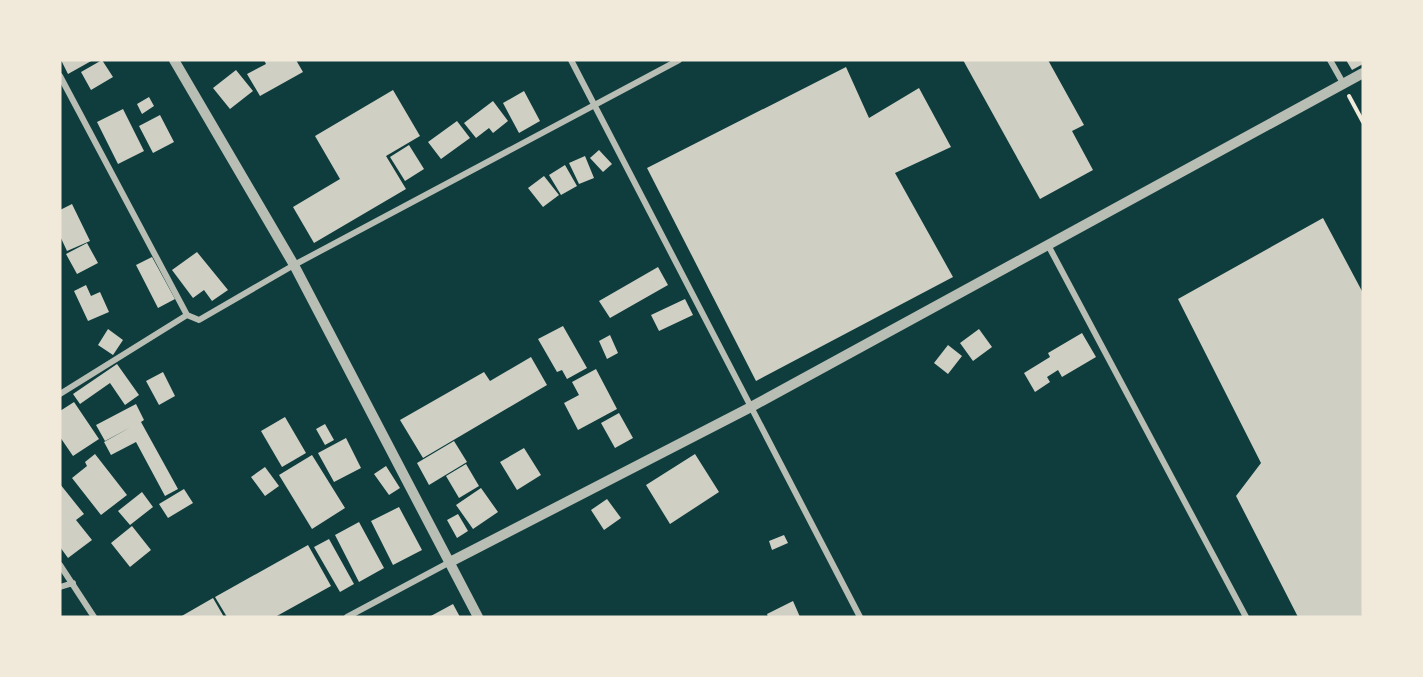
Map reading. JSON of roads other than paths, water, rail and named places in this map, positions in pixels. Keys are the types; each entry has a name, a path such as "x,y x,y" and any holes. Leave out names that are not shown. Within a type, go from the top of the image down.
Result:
{"street":[{"path":"174,60 294,265 478,617"},
{"path":"571,60 860,617"},
{"path":"60,76 187,315 199,320 294,265 679,60"},
{"path":"1330,60 1343,83"},
{"path":"348,617 751,407 1363,73"},
{"path":"1048,245 1246,617"},
{"path":"60,394 187,315"},
{"path":"60,565 94,617"},
{"path":"60,587 73,584"}]}
